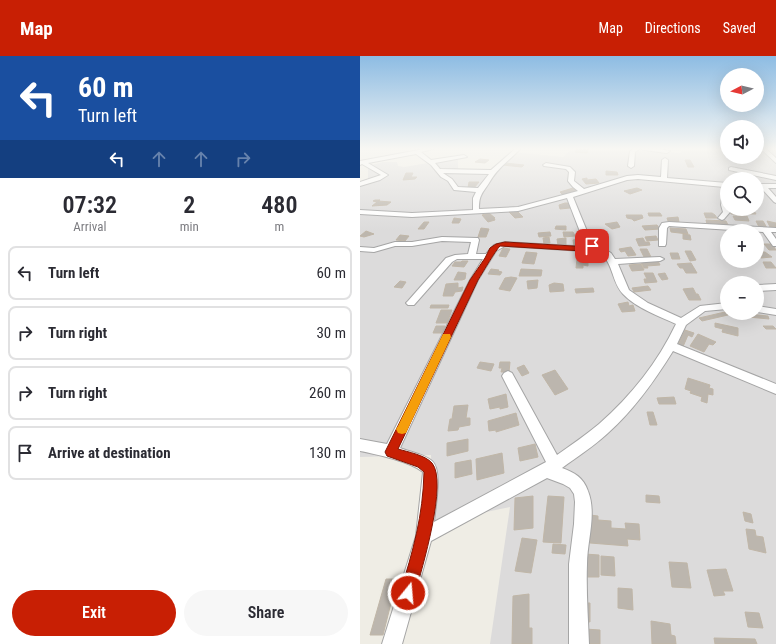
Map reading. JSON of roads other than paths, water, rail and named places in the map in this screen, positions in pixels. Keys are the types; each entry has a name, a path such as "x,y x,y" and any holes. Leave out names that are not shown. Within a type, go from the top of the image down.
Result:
{"street":[{"path":"360,184 382,176"},
{"path":"446,176 456,189 480,190"},
{"path":"476,212 476,197 490,176"},
{"path":"572,176 571,181 583,190"},
{"path":"360,212 412,215 459,211 476,212 518,209 569,196 583,190 627,178 644,177 720,184"},
{"path":"764,186 776,186"},
{"path":"764,190 776,201"},
{"path":"569,196 588,242 608,255 614,262 622,286 631,296 650,308 682,323"},
{"path":"662,244 663,228 665,225 669,224 776,230"},
{"path":"766,230 776,244"},
{"path":"360,249 374,250 395,244 412,244 442,239 475,240 471,256"},
{"path":"391,452 474,280 492,249 498,245 505,244 599,250"},
{"path":"411,303 449,260 455,257 489,256"},
{"path":"614,262 660,259"},
{"path":"764,288 776,287"},
{"path":"424,536 550,467 603,429 622,410 654,372 671,346 682,323 703,308 720,307"},
{"path":"764,311 776,312"},
{"path":"671,346 776,389"},
{"path":"508,376 550,467 575,482 580,488 583,513 578,565 579,644"},
{"path":"360,445 378,448 421,462 430,470 430,492 424,536 392,644"}]}
